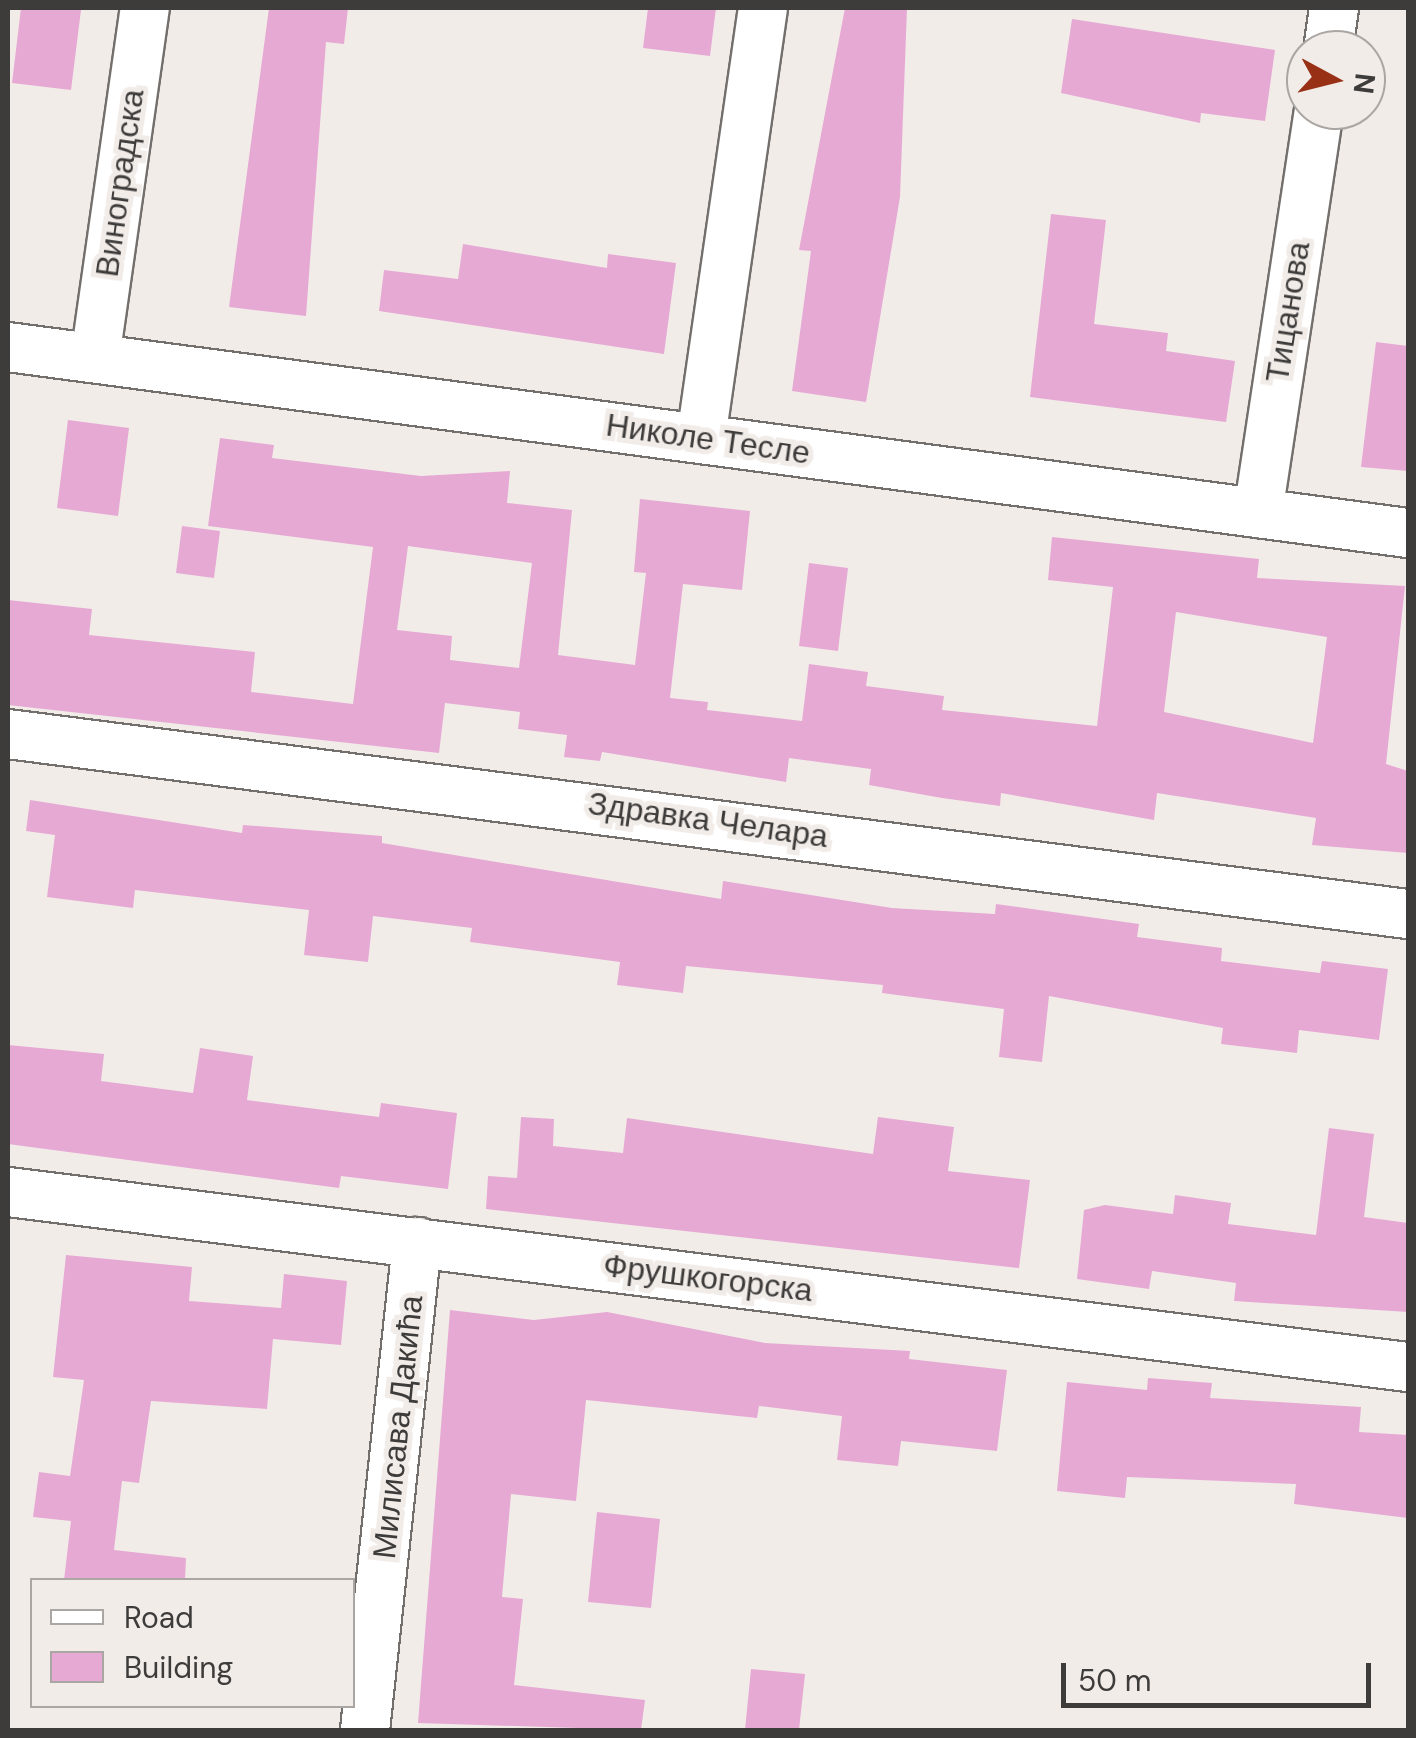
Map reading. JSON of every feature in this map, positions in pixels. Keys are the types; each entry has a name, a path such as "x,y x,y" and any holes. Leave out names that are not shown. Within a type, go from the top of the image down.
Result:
{"street":[{"name":"Виноградска","path":"95,358 145,8"},
{"path":"702,438 763,8"},
{"name":"Тицанова","path":"1258,513 1315,130"},
{"name":"Николе Тесле","path":"8,347 1408,533"},
{"name":"Здравка Челара","path":"8,734 1408,914"},
{"name":"Фрушкогорска","path":"8,1192 1408,1367"},
{"name":"Милисава Дакића","path":"366,1730 417,1242"}],"building":[{"path":"21,8 81,10 71,90 12,83"},
{"path":"269,8 348,8 344,44 326,42 306,316 229,307"},
{"path":"648,8 716,8 710,56 643,48"},
{"path":"845,8 907,8 900,197 866,402 792,391 811,251 799,250"},
{"path":"1072,19 1275,50 1265,121 1201,113 1200,123 1061,93"},
{"path":"1051,214 1106,220 1094,324 1168,333 1166,351 1235,361 1226,422 1030,397"},
{"path":"463,244 607,268 608,254 676,263 664,354 379,311 384,270 458,279"},
{"path":"1376,342 1408,346 1408,471 1361,467"},
{"path":"68,420 129,428 118,516 57,508"},
{"path":"220,438 274,445 272,458 421,476 510,471 507,503 572,510 558,655 635,665 646,573 634,572 640,499 750,511 742,590 683,584 670,698 708,702 707,710 802,721 809,664 868,672 866,686 944,696 942,710 1097,726 1113,587 1048,580 1052,537 1259,559 1257,578 1405,586 1386,764 1408,771 1408,853 1312,845 1316,818 1157,793 1154,820 1001,793 1000,806 942,798 869,785 871,769 789,758 786,782 602,752 600,761 564,757 567,735 518,729 520,712 445,703 439,753 8,705 8,600 92,609 89,635 255,652 251,692 353,704 373,547 208,526","holes":["408,546 532,563 519,668 450,660 452,636 397,630","1176,612 1327,637 1313,743 1164,712"]},
{"path":"182,526 220,531 214,578 176,573"},
{"path":"809,563 848,568 838,651 799,646"},
{"path":"30,800 242,833 243,825 382,836 382,843 721,899 723,881 892,908 995,914 996,904 1139,924 1137,937 1222,948 1221,961 1320,973 1322,961 1388,969 1379,1040 1299,1030 1297,1053 1221,1044 1223,1028 1049,996 1042,1062 999,1057 1004,1009 882,993 883,985 686,966 683,993 617,985 620,962 470,942 472,928 373,916 368,962 304,955 309,910 135,890 133,908 47,897 55,835 26,831"},
{"path":"8,1045 104,1054 101,1081 193,1093 200,1048 253,1056 247,1100 379,1117 381,1103 457,1113 448,1189 341,1176 339,1188 8,1144"},
{"path":"521,1117 554,1119 553,1146 623,1153 627,1118 873,1154 878,1117 954,1127 948,1171 1030,1180 1019,1268 486,1209 488,1176 517,1178"},
{"path":"1329,1128 1374,1134 1364,1217 1408,1223 1408,1312 1234,1301 1236,1283 1152,1271 1149,1289 1077,1279 1084,1210 1105,1205 1173,1214 1175,1195 1231,1203 1228,1224 1316,1235"},
{"path":"66,1255 192,1267 189,1301 281,1308 284,1274 347,1281 341,1345 273,1339 267,1409 151,1401 139,1483 122,1481 114,1550 186,1558 185,1578 64,1578 71,1521 33,1517 39,1472 70,1476 84,1380 53,1377"},
{"path":"450,1310 534,1320 607,1312 765,1343 910,1351 909,1359 1007,1370 997,1451 901,1441 898,1466 837,1460 842,1416 759,1406 757,1418 586,1400 576,1501 511,1494 502,1597 523,1599 514,1685 645,1700 641,1730 418,1723"},
{"path":"1148,1378 1212,1383 1210,1398 1361,1407 1359,1432 1408,1435 1408,1518 1294,1504 1296,1484 1127,1477 1125,1498 1057,1491 1067,1382 1147,1390"},
{"path":"597,1512 660,1519 651,1608 588,1602"},
{"path":"751,1669 805,1674 799,1730 745,1730"}]}
